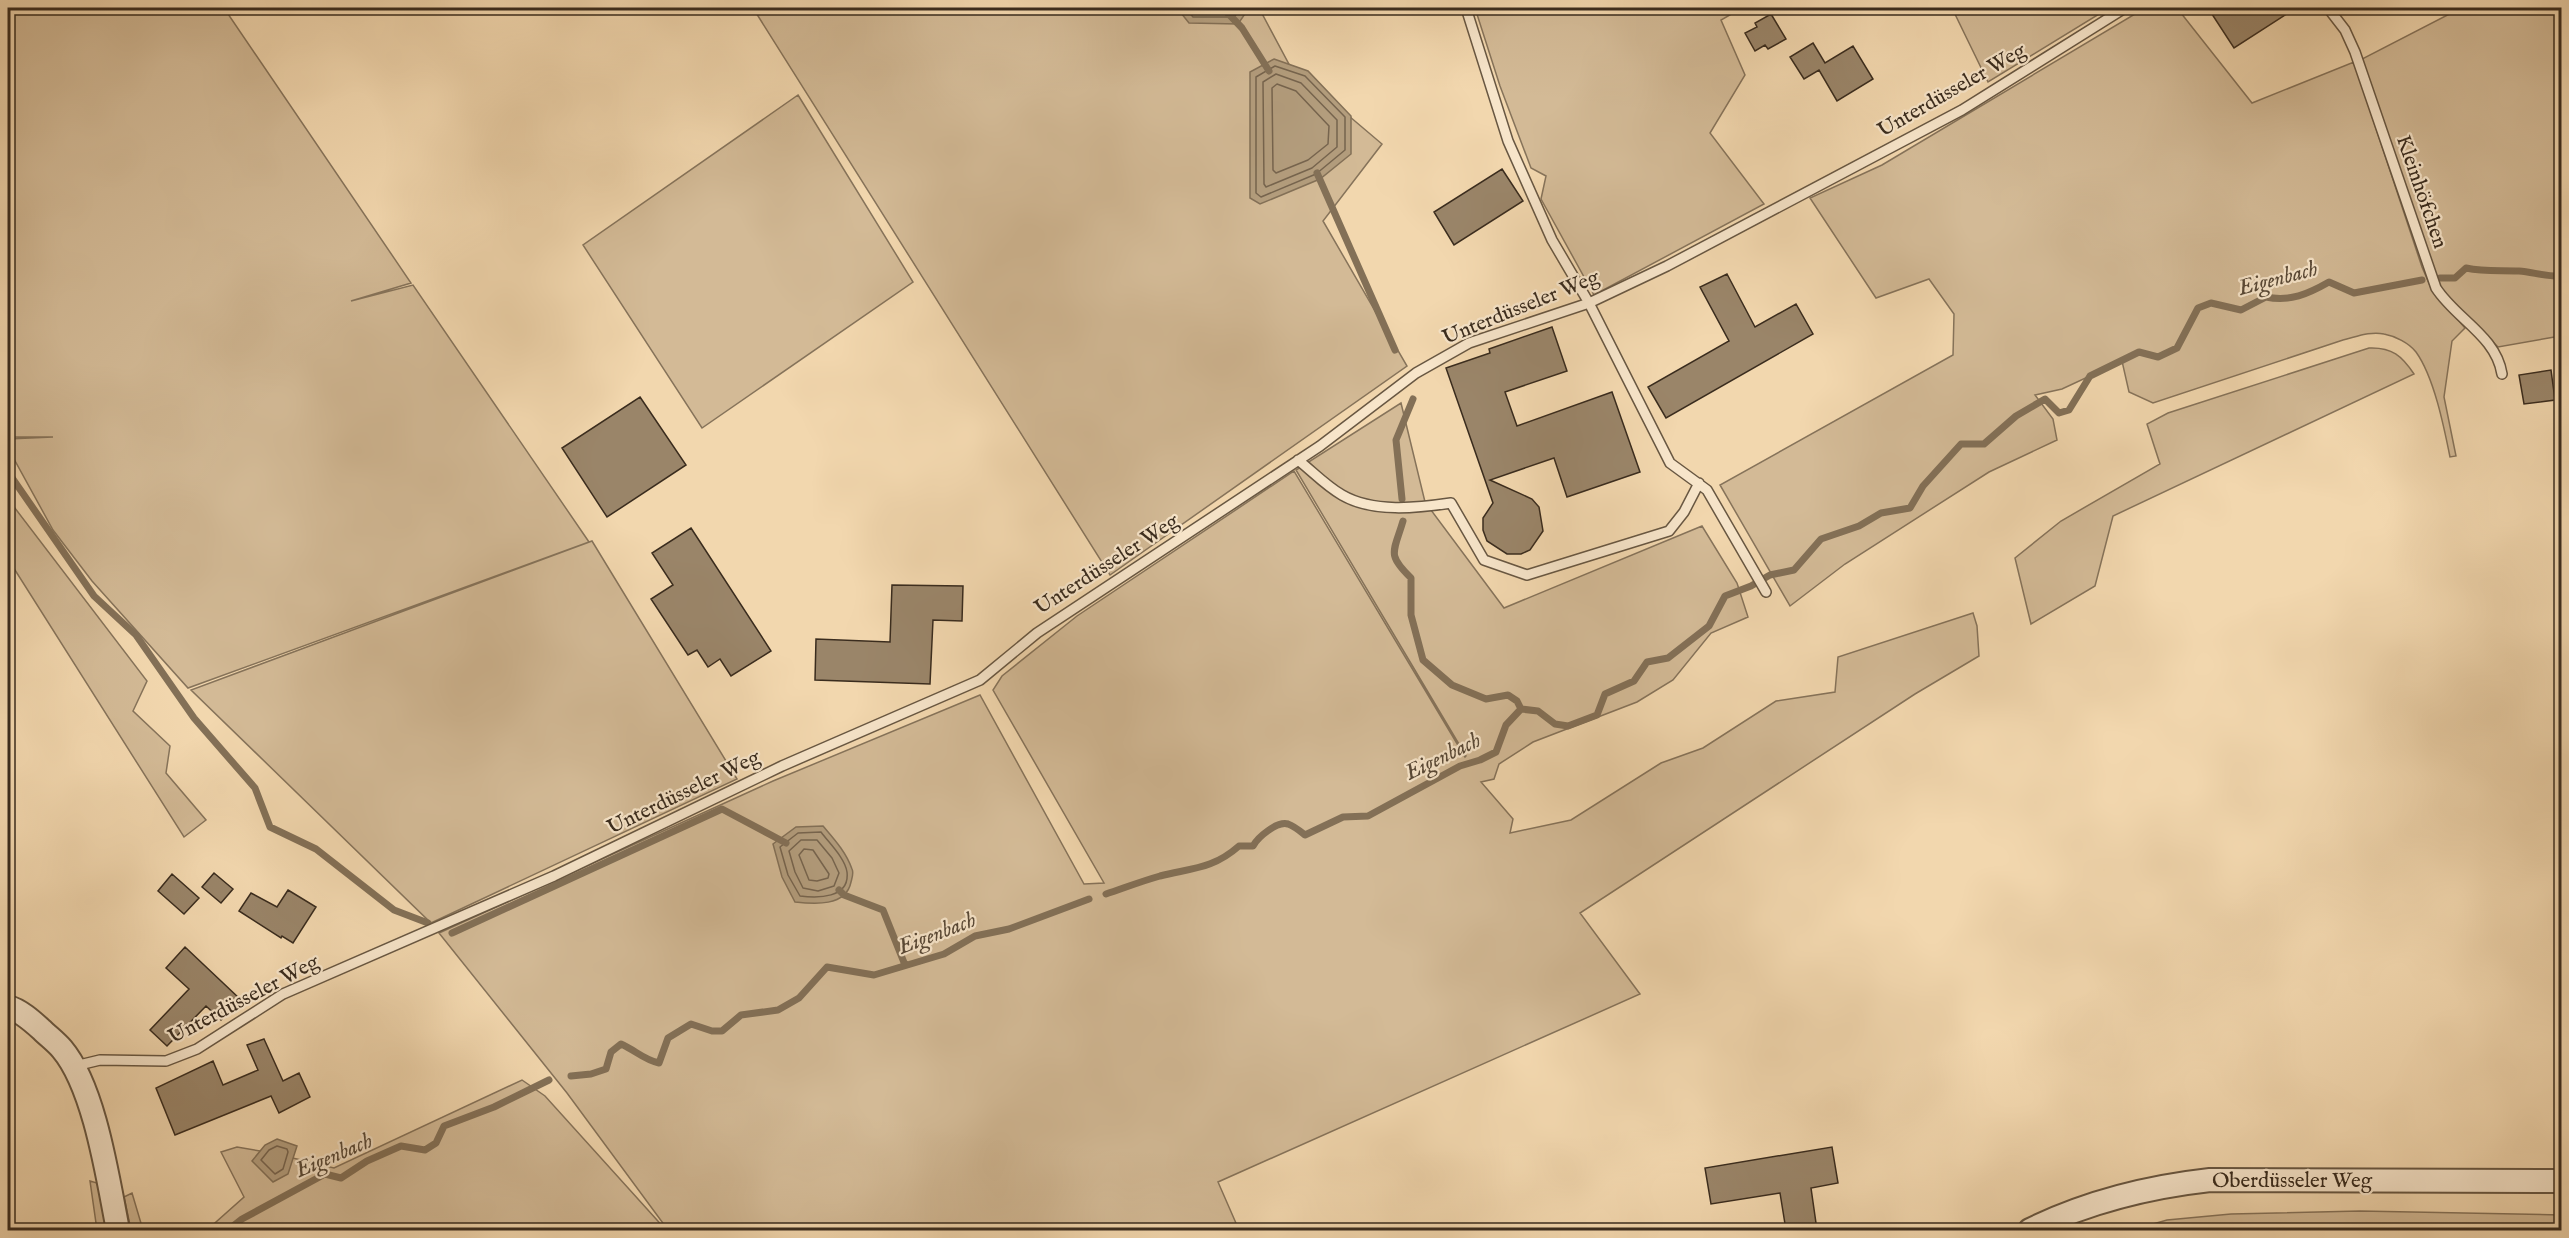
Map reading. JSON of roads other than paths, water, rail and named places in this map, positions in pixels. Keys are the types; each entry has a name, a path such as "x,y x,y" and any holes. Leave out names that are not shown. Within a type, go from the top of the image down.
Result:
{"street":[{"path":"8,1007 34,1022 63,1050 73,1067 90,1107 118,1230"},
{"name":"Oberdüsseler Weg","path":"2030,1230 2083,1208 2129,1193 2167,1185 2210,1180 2562,1181"}],"lane":[{"path":"1466,8 1508,141 1552,240 1589,303 1670,463 1707,490 1766,592"},
{"name":"Unterdüsseler Weg","path":"73,1067 100,1060 166,1061 197,1049 283,994 554,876 772,771 980,680 1037,633 1298,460 1416,373 1469,343 1589,303 1667,266 1962,110 2125,8"},
{"name":"Kleinhöfchen","path":"2328,8 2345,30 2355,52 2436,288 2452,309 2491,345 2498,357 2502,374"},
{"path":"1298,460 1342,495 1368,505 1422,507 1451,503 1484,560 1527,575 1670,531 1684,512 1698,483"}],"water":[{"path":"1177,8 1249,8 1238,24 1189,23"},
{"path":"1274,59 1308,71 1351,116 1351,154 1320,179 1260,204 1250,198 1250,72"},
{"path":"823,826 849,863 853,872 851,882 843,896 836,900 820,903 795,902 782,877 773,844 796,827"},
{"path":"277,1139 297,1146 288,1174 273,1182 252,1161 265,1145"}],"waterway":[{"path":"1223,8 1242,28 1269,71"},
{"path":"1317,173 1395,350"},
{"name":"Eigenbach","path":"2440,278 2455,278 2466,268 2562,276"},
{"name":"Eigenbach","path":"1106,894 1160,876 1211,863 1239,846 1253,846 1263,834 1279,825 1288,824 1305,835 1343,817 1368,816 1460,766 1496,752 1506,725 1521,709 1538,711 1555,724 1568,726 1597,715 1605,694 1634,681 1647,662 1668,658 1709,626 1725,596 1751,586 1770,575 1794,570 1821,539 1859,526 1881,513 1910,508 1923,486 1961,444 1984,444 2016,416 2045,399 2059,413 2069,410 2090,376 2139,352 2158,357 2177,348 2198,308 2211,303 2241,310 2266,297 2291,298 2329,282 2354,293 2422,280"},
{"path":"1402,499 1396,440 1413,399"},
{"path":"8,472 94,596 136,635 194,718 255,788 270,827 316,849 394,910 428,923"},
{"path":"1403,521 1394,552 1398,563 1411,578 1411,615 1423,660 1452,685 1486,699 1508,695 1517,701 1521,709"},
{"path":"452,933 722,809 786,843"},
{"path":"839,890 844,895 883,910 905,965"},
{"name":"Eigenbach","path":"571,1076 591,1074 606,1069 611,1052 621,1044 659,1063 668,1038 691,1024 712,1031 722,1031 741,1015 778,1010 799,998 827,967 874,975 944,954 975,936 1009,929 1089,899"},
{"name":"Eigenbach","path":"228,1230 242,1219 325,1174 341,1178 367,1161 401,1146 425,1150 436,1143 444,1126 494,1107 549,1080"}]}
